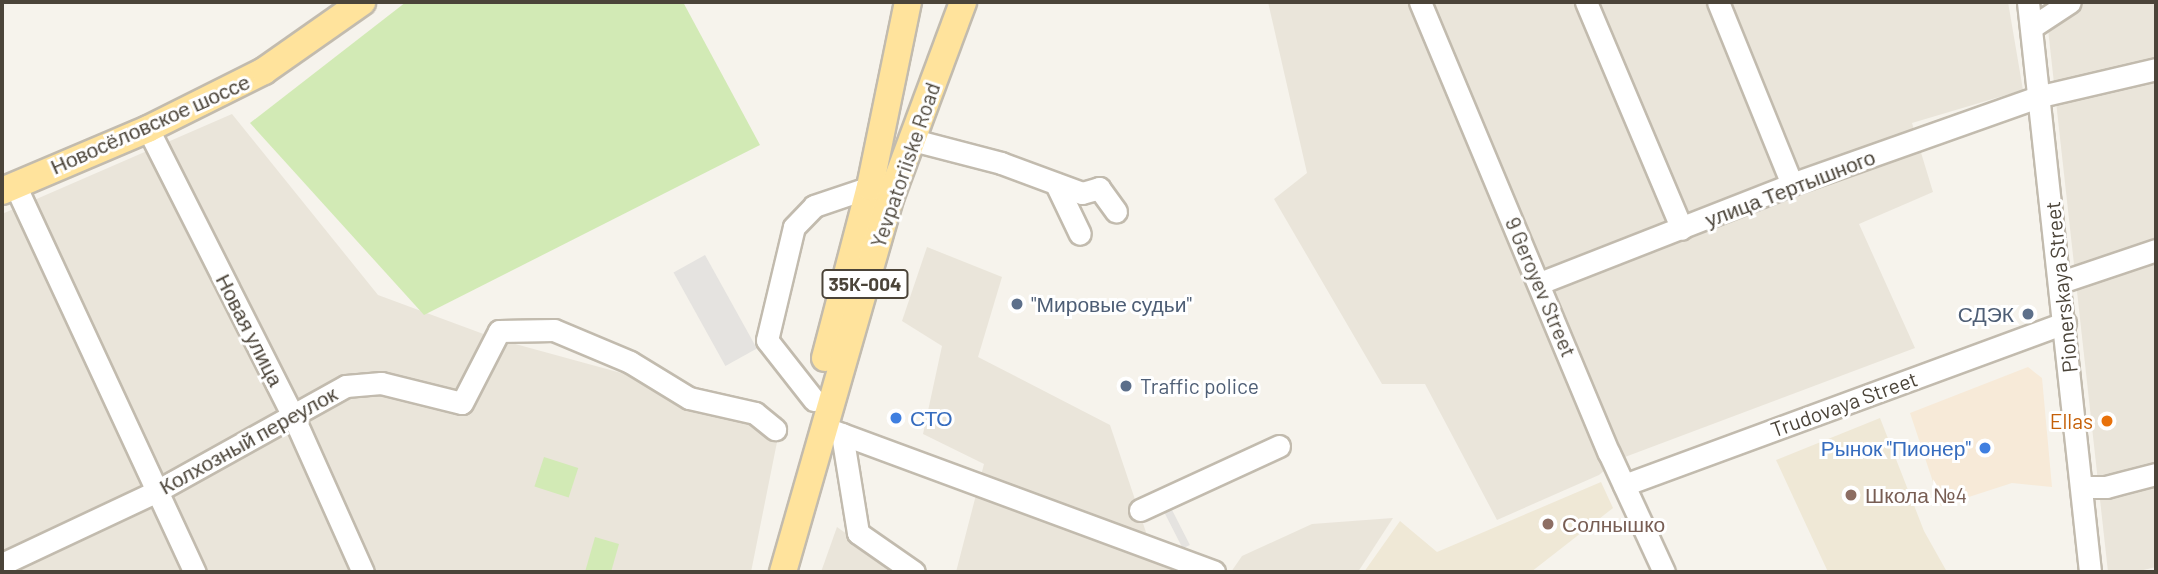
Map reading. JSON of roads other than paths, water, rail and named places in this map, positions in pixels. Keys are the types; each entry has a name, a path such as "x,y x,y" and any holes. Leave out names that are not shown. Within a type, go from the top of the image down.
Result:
{"main road":[{"name":"Новосёловское шоссе","path":"8,188 148,129 264,71 362,2"},
{"name":"Yevpatoriiske Road","path":"767,572 870,187 908,2"},
{"path":"900,44 917,2"},
{"name":"Yevpatoriiske Road","path":"783,572 832,431 891,195 963,4"}],"street":[{"name":"9 Geroyev Street","path":"1420,2 1541,283 1624,485 1664,572"},
{"path":"1586,2 1682,229"},
{"path":"1717,2 1792,184"},
{"name":"Pionerskaya Street","path":"2028,2 2041,96 2090,572"},
{"path":"2032,27 2070,2"},
{"name":"улица Тертышного","path":"1541,283 1792,184 2041,96 2156,69"},
{"name":"Новая улица","path":"148,129 295,418 363,572"},
{"path":"913,140 1001,163 1082,193 1099,188 1116,211"},
{"path":"1056,184 1080,234"},
{"path":"814,400 767,340 794,227 814,206 870,187"},
{"path":"8,188 158,491 195,572"},
{"path":"2061,282 2156,250"},
{"name":"Trudovaya Street","path":"1624,485 2065,323"},
{"name":"Колхозный переулок","path":"2,564 158,491 295,418 346,386 381,383 462,403 499,331 554,330 631,362 689,398 755,413 775,429"},
{"path":"832,431 858,533 914,572"},
{"path":"832,431 1214,572"},
{"path":"1140,510 1279,446"},
{"path":"2082,486 2106,487 2156,474"}],"place":[{"name":"\"Мировые судьи\"","path":"1017,304"},
{"name":"СДЭК","path":"2028,314"},
{"name":"Traffic police","path":"1126,386"},
{"name":"СТО","path":"896,418"},
{"name":"Ellas","path":"2107,421"},
{"name":"Рынок \"Пионер\"","path":"1985,448"},
{"name":"Школа №4","path":"1851,495"},
{"name":"Солнышко","path":"1548,524"}]}
